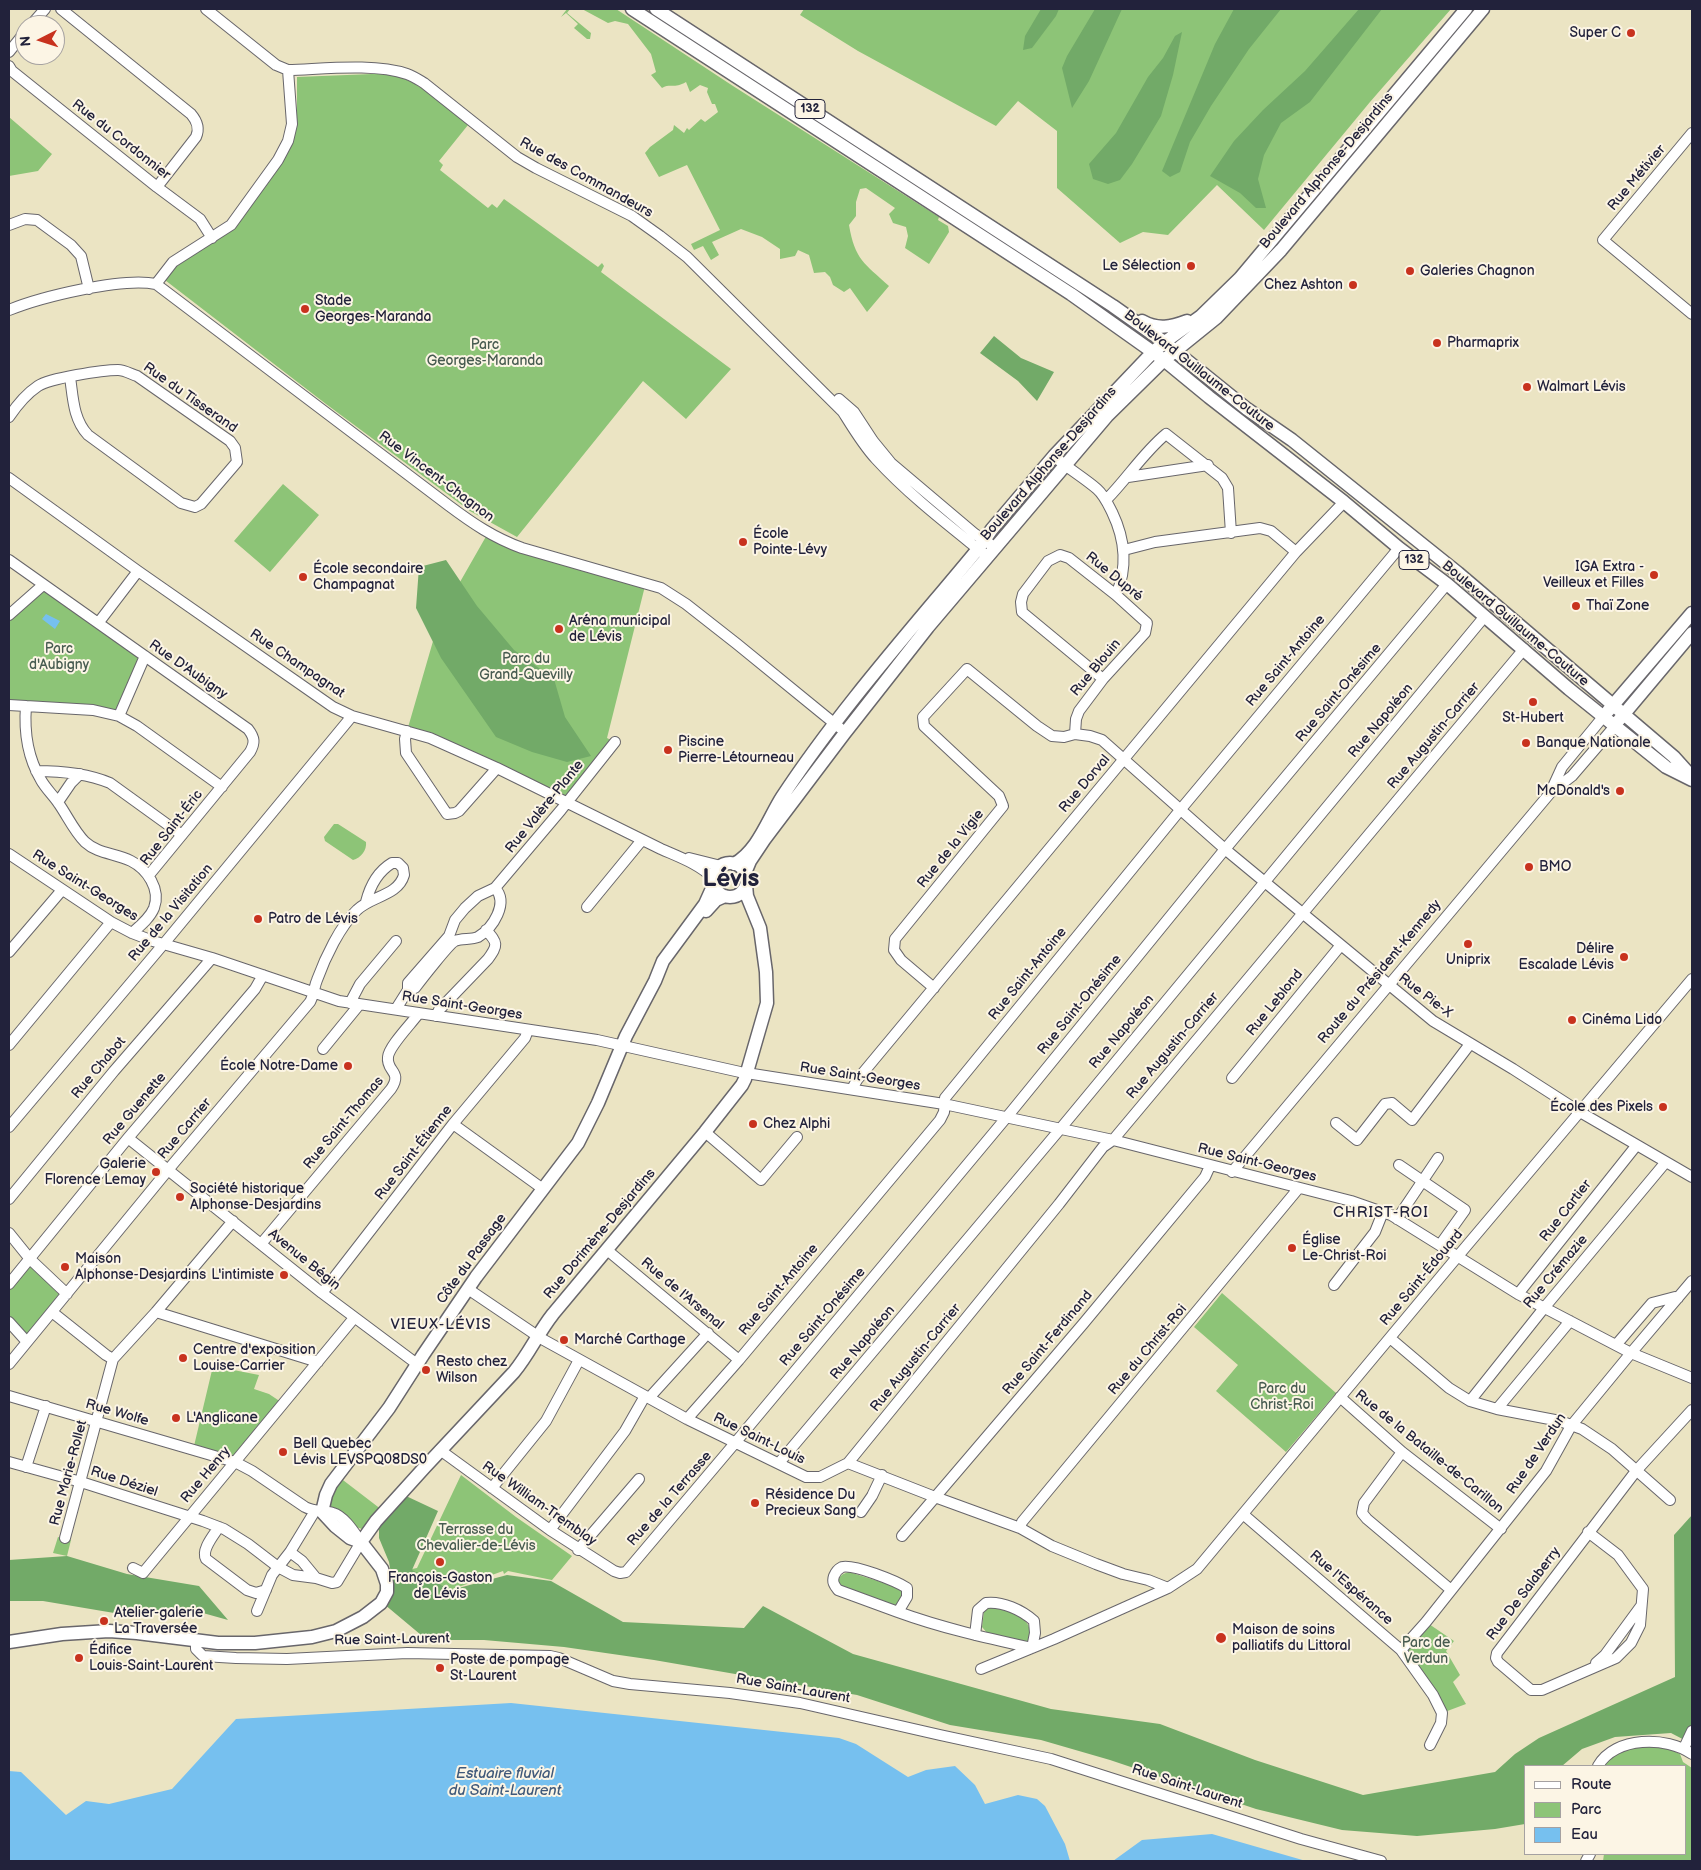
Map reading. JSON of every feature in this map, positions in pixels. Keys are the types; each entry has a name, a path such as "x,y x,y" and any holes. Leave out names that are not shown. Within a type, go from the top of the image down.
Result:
{"main road":[{"name":"Boulevard Guillaume-Couture","path":"632,9 1071,294 1153,352 1447,584 1614,726 1666,767 1692,779"},
{"name":"Boulevard Guillaume-Couture","path":"656,9 1113,306 1164,342 1247,409 1292,440 1458,573 1674,757 1692,779"},
{"name":"Boulevard Alphonse-Desjardins","path":"745,879 750,860 764,840 845,732 928,627 1054,456 1153,352 1201,316 1240,278 1466,9"},
{"name":"Boulevard Alphonse-Desjardins","path":"727,865 744,857 754,845 788,788 834,723 986,548 1065,466 1107,416 1164,360 1216,318 1281,250 1483,9"},
{"path":"1113,306 1158,328 1176,325 1201,316"},
{"name":"Route du Président-Kennedy","path":"1603,717 1692,613"},
{"name":"Route du Président-Kennedy","path":"1614,726 1692,633"},
{"path":"1677,651 1692,645"},
{"path":"655,982 700,918 716,900 725,896 736,895 744,889 745,879 742,868 727,865 714,873 716,890 725,896"},
{"name":"Rue Dorimène-Desjardins","path":"361,1542 376,1521 514,1372 553,1314 742,1085 766,1003 766,972 760,928 751,905 745,879"},
{"path":"622,1045 655,982 666,954 705,904 714,881"},
{"name":"Côte du Passage","path":"319,1511 331,1484 389,1408 468,1289 582,1138 622,1045"},
{"path":"9,1642 84,1632 149,1634 196,1641 273,1642 312,1637 348,1625 381,1604 387,1592 386,1577 376,1560 361,1542 350,1538 319,1511"},
{"path":"376,1521 373,1541 376,1560"}],"street":[{"path":"60,9 196,120 198,132 196,137 157,187"},
{"path":"9,310 40,299 89,289 141,282 156,284 173,262 230,225 278,160 288,141 292,124 288,70 276,65 206,9"},
{"name":"Rue du Cordonnier","path":"9,66 157,187 200,219 212,238"},
{"name":"Rue des Commandeurs","path":"288,70 373,68 400,72 417,79 517,157 632,216 687,257 796,364 843,412 876,460 926,506 986,548"},
{"name":"Rue Métivier","path":"1692,133 1603,240 1692,314"},
{"path":"9,225 25,219 37,220 71,245 81,256 89,289"},
{"name":"Rue Vincent-Chagnon","path":"156,284 488,533 522,548 661,588 686,604 757,659 845,732"},
{"name":"Rue du Tisserand","path":"9,417 16,405 39,385 49,380 70,377 120,370 137,376 230,441 235,448 237,462 201,504 195,507 181,503 81,428 76,416 70,377"},
{"path":"1106,500 1166,434 1208,465 1222,478 1228,488 1231,533"},
{"path":"1054,456 1098,490 1106,500 1119,526 1124,550 1121,584 1116,595"},
{"path":"1128,477 1208,465"},
{"name":"Rue Champagnat","path":"9,478 316,697 352,716 430,738 497,768 566,804 681,857 704,870 714,881"},
{"name":"Rue Dorval","path":"852,1089 856,1080 1296,552 1344,502"},
{"path":"1124,550 1155,542 1260,528 1271,531 1296,552"},
{"name":"Rue Saint-Antoine","path":"686,1419 739,1360 940,1120 944,1112 945,1098 1181,809 1399,548"},
{"name":"Rue Dupré","path":"1104,679 1022,612 1020,602 1023,594 1048,561 1060,555 1069,558 1116,595 1147,623"},
{"name":"Rue D'Aubigny","path":"9,560 248,729 254,738 254,744"},
{"path":"99,622 138,571"},
{"path":"9,615 44,584"},
{"name":"Rue Saint-Onésime","path":"735,1443 1447,584"},
{"name":"Rue Napoléon","path":"779,1463 1061,1128 1485,616"},
{"name":"Rue Blouin","path":"1075,734 1076,719 1079,712 1104,679 1144,633 1147,623"},
{"name":"Rue Augustin-Carrier","path":"848,1463 1103,1147 1113,1140 1524,649"},
{"path":"119,716 145,656"},
{"name":"Rue de la Vigie","path":"934,988 901,960 894,950 895,939 1003,806 999,796 924,726 923,717 967,669 1052,736 1064,737 1075,734 1090,736 1102,740 1124,759"},
{"path":"9,705 94,710 119,716 137,726 222,787"},
{"path":"26,706 26,733 36,771 45,787 86,842 94,849 130,860 149,875"},
{"name":"Rue de la Visitation","path":"9,1127 164,944 352,716"},
{"name":"Route du Président-Kennedy","path":"1551,792 1562,767 1603,717"},
{"name":"Route du Président-Kennedy","path":"1232,1172 1551,792 1572,776 1614,726"},
{"path":"406,731 406,753 447,814 459,811 497,768"},
{"name":"Rue Valère-Plante","path":"396,1009 408,990 414,988 452,938 455,920 471,901 488,890 495,888 566,804 615,742"},
{"name":"Rue Saint-Éric","path":"132,934 148,917 154,907 154,887 149,875 222,787 254,744"},
{"name":"Rue Pie-X","path":"1124,759 1226,850 1434,1022 1636,1146 1692,1177"},
{"path":"36,771 80,774 92,776 110,783 182,835"},
{"path":"58,802 71,783 80,774"},
{"path":"588,907 642,840"},
{"name":"Rue Saint-Georges","path":"9,854 132,934 212,958 314,993 354,1004 622,1045 747,1073 944,1104 1113,1140 1298,1189 1351,1201 1397,1219 1544,1308 1631,1353 1692,1378"},
{"name":"Rue Champagnat","path":"681,857 727,865"},
{"path":"452,938 477,937 486,930 499,913 500,893 495,888"},
{"path":"9,952 62,890"},
{"name":"Rue Carrier","path":"9,1364 310,1002 317,981 347,921 366,902"},
{"path":"9,1045 111,922"},
{"path":"436,1016 439,1010 488,960 495,950 494,939 486,930"},
{"path":"323,1049 354,1004 360,984 396,941"},
{"name":"Rue Leblond","path":"1232,1078 1341,945"},
{"name":"Rue Chabot","path":"9,1199 114,1071 212,958"},
{"name":"Rue Guenette","path":"9,1284 128,1138 255,989 263,975"},
{"name":"Rue Saint-Édouard","path":"981,1669 1168,1588 1197,1569 1692,979"},
{"name":"Rue Saint-Thomas","path":"261,1244 396,1082 396,1076 388,1063 389,1051 419,1013"},
{"name":"Rue Saint-Étienne","path":"322,1293 453,1124 525,1038 528,1030"},
{"path":"1336,1123 1357,1140 1385,1104 1392,1103 1412,1120 1470,1044"},
{"path":"453,1124 543,1190"},
{"path":"705,1132 761,1180 797,1137"},
{"name":"Avenue Bégin","path":"128,1138 322,1293 417,1364"},
{"name":"Rue Cartier","path":"1518,1294 1636,1146"},
{"path":"1397,1219 1438,1158"},
{"name":"Rue Crémazie","path":"1470,1401 1544,1308 1666,1163"},
{"path":"1399,1165 1466,1210 1440,1245"},
{"name":"Rue Saint-Ferdinand","path":"902,1536 1083,1324 1205,1177 1210,1166"},
{"name":"Rue du Christ-Roi","path":"1020,1528 1022,1522 1298,1189"},
{"path":"1334,1284 1375,1232 1383,1212"},
{"name":"Rue Marie-Rollet","path":"65,1538 113,1359 156,1312 233,1221"},
{"path":"9,1233 30,1259 67,1294"},
{"name":"Rue de l'Arsenal","path":"607,1250 739,1360"},
{"name":"Rue de Verdun","path":"1402,1650 1546,1471 1571,1426 1692,1281"},
{"name":"Rue Saint-Louis","path":"468,1289 537,1336 579,1360 686,1419 806,1477 820,1477 848,1463"},
{"path":"1616,1345 1652,1303 1675,1296 1678,1298"},
{"path":"52,1312 113,1359"},
{"path":"156,1312 318,1362"},
{"name":"Rue Henry","path":"134,1568 143,1573 354,1318"},
{"path":"1497,1409 1570,1321"},
{"path":"9,1322 27,1342"},
{"path":"550,1530 625,1431 647,1397 708,1333"},
{"path":"1390,1338 1449,1388 1470,1401 1497,1409 1560,1421 1582,1429 1612,1449 1670,1500"},
{"path":"492,1488 546,1420 579,1360"},
{"name":"Rue Wolfe","path":"9,1396 235,1462 252,1471 304,1507 319,1511"},
{"name":"Rue de la Bataille-de-Carillon","path":"1340,1397 1402,1452 1501,1529"},
{"path":"26,1467 46,1406"},
{"name":"Rue De Salaberry","path":"1588,1532 1618,1555 1643,1589 1640,1625 1631,1643 1616,1658 1542,1690 1531,1690 1498,1662 1496,1653 1588,1532 1636,1471 1691,1416"},
{"name":"Rue de la Terrasse","path":"626,1572 735,1443"},
{"name":"Rue William-Tremblay","path":"440,1450 578,1550 620,1574 626,1572"},
{"path":"1402,1452 1364,1503 1362,1513 1450,1589"},
{"name":"Rue Déziel","path":"9,1462 81,1482 219,1527 248,1544 278,1567 293,1575 316,1578 332,1583 337,1582 361,1542"},
{"path":"848,1463 1020,1528 1052,1546 1096,1564 1168,1588"},
{"path":"861,1512 872,1496 882,1475"},
{"path":"578,1550 639,1479"},
{"name":"Côte du Passage","path":"257,1611 272,1575 319,1511"},
{"name":"Rue l'Espérance","path":"1244,1514 1402,1650 1433,1694 1442,1713 1441,1723 1430,1745"},
{"path":"219,1527 205,1551 204,1556 206,1560 247,1590 256,1593 266,1590"},
{"path":"290,1552 302,1561 316,1578"},
{"path":"898,1612 907,1597 907,1588 898,1582 852,1567 838,1569 835,1573 834,1586 838,1590 898,1612 938,1626 974,1635 1032,1648 1035,1633 1034,1621 997,1602 986,1603 978,1610 974,1635"},
{"name":"Rue Saint-Laurent","path":"196,1641 196,1648 203,1656 236,1658 287,1659 407,1652 550,1656 572,1663 613,1681 756,1696 800,1703 1051,1759 1302,1839 1381,1861"},
{"path":"1599,1765 1604,1757 1626,1744 1663,1742 1688,1751 1692,1731"}],"green space":[{"path":"567,9 570,9 567,13 591,33 590,39 587,39 574,28 578,24 566,13 561,17"},
{"path":"582,9 616,9 939,217 938,220 948,226 949,232 929,264 905,248 908,236 906,227 893,223 889,214 895,208 866,188 860,189 856,202 856,216 849,225 851,237 862,260 889,286 867,312 850,288 844,292 833,285 830,277 825,272 814,273 809,255 798,250 795,256 780,259 780,249 762,237 741,229 712,242 719,255 711,260 703,246 694,250 691,244 720,230 687,165 659,177 645,153 673,130 674,125 684,133 687,128 689,130 701,119 705,122 718,112 707,92 708,88 700,85 690,92 686,82 662,88 651,75 656,72 651,54 628,24 615,21 608,23"},
{"path":"804,9 1451,9 1370,102 1264,230 1217,185 1168,235 1143,232 1120,243 1057,188 1057,131 1018,101 996,126 858,51 800,15"},
{"path":"1041,9 1059,9 1056,16 1032,48 1023,50 1025,36"},
{"path":"1095,9 1122,9 1089,81 1072,108 1062,68"},
{"path":"1234,9 1281,9 1249,49 1211,106 1190,142 1180,172 1170,177 1162,171 1215,44"},
{"path":"1359,9 1382,9 1310,102 1281,123 1264,155 1258,179 1266,208 1256,208 1240,193 1210,176 1234,141 1263,110 1305,71"},
{"path":"1182,32 1173,75 1161,116 1132,164 1120,180 1108,184 1093,179 1089,164 1116,133 1148,77 1163,58 1175,36"},
{"name":"Parc Georges-Maranda","path":"392,75 413,83 432,95 468,125 439,161 443,165 440,170 488,208 492,204 497,208 504,199 598,267 602,263 604,266 601,272 731,369 686,419 643,381 517,537 470,511 326,404 161,277 232,228 286,156 297,122 297,77"},
{"path":"9,117 52,154 38,171 9,176"},
{"path":"994,336 1021,358 1054,372 1037,401 1018,381 980,353"},
{"path":"283,484 319,515 270,572 234,541"},
{"name":"Parc du Grand-Quevilly","path":"488,533 646,582 607,738 615,742 567,804 407,731 440,617"},
{"path":"446,560 477,606 514,650 554,679 565,717 591,756 567,762 532,752 496,737 441,658 416,608 419,567"},
{"name":"Parc d'Aubigny","path":"43,585 145,656 119,716 9,705 9,615"},
{"path":"334,824 338,824 366,842 361,856 353,860 325,841 324,837"},
{"path":"30,1259 67,1294 27,1342 9,1322 9,1284"},
{"name":"Parc du Christ-Roi","path":"1222,1293 1336,1393 1286,1452 1216,1391 1238,1365 1194,1327"},
{"path":"213,1366 259,1375 254,1389 269,1394 284,1404 235,1462 194,1446"},
{"name":"Terrasse du Chevalier-de-Lévis","path":"461,1475 516,1517 572,1556 552,1580 508,1571 504,1574 503,1571 453,1589 452,1592 419,1575 412,1574 412,1569 417,1568"},
{"path":"339,1477 382,1510 362,1529 356,1527 329,1508 329,1493"},
{"path":"406,1496 438,1511 412,1570 451,1590 507,1575 551,1581 623,1622 744,1628 763,1606 853,1654 1051,1709 1160,1724 1255,1760 1363,1795 1495,1772 1515,1754 1539,1738 1675,1677 1674,1535 1692,1515 1692,1744 1671,1733 1615,1737 1582,1749 1563,1765 1524,1765 1524,1824 1495,1829 1417,1836 1342,1830 1256,1809 1110,1760 1041,1740 950,1725 857,1695 654,1660 564,1647 484,1640 427,1640 384,1604 393,1585 389,1562 379,1538 379,1527"},
{"path":"58,1537 71,1540 67,1556 53,1553"},
{"path":"67,1556 127,1574 199,1586 228,1620 185,1608 132,1616 43,1601 9,1601 9,1560"},
{"path":"849,1572 897,1587 903,1592 903,1597 897,1606 893,1607 840,1586 838,1582 841,1576"},
{"path":"990,1607 1019,1615 1027,1622 1032,1636 1028,1641 1023,1642 988,1634 982,1627 984,1611"},
{"name":"Parc de Verdun","path":"1426,1622 1454,1641 1446,1651 1460,1675 1453,1682 1466,1704 1442,1713 1401,1650"},
{"path":"1663,1746 1680,1754 1683,1762 1692,1768 1692,1861 1603,1861 1604,1855 1686,1855 1686,1765 1606,1765 1615,1754 1638,1747"}],"water":[{"path":"46,614 60,621 55,629 42,619"},
{"name":"Estuaire fluvial du Saint-Laurent","path":"511,1703 839,1738 856,1744 908,1777 926,1770 955,1766 975,1785 985,1804 1018,1795 1037,1799 1045,1806 1065,1844 1070,1861 9,1861 9,1771 21,1772 66,1815 86,1801 109,1804 172,1789 236,1719"},
{"path":"1212,1834 1306,1861 1113,1861 1142,1840"}],"place":[{"name":"Super C","path":"1631,33"},
{"name":"Le Sélection","path":"1191,266"},
{"name":"Galeries Chagnon","path":"1410,271"},
{"name":"Chez Ashton","path":"1353,285"},
{"name":"Stade Georges-Maranda","path":"305,309"},
{"name":"Pharmaprix","path":"1437,343"},
{"name":"Walmart Lévis","path":"1527,387"},
{"name":"École Pointe-Lévy","path":"743,542"},
{"name":"IGA Extra - Veilleux et Filles","path":"1654,575"},
{"name":"École secondaire Champagnat","path":"303,577"},
{"name":"Thaï Zone","path":"1576,606"},
{"name":"Aréna municipal de Lévis","path":"559,629"},
{"name":"St-Hubert","path":"1533,702"},
{"name":"Banque Nationale","path":"1526,743"},
{"name":"Piscine Pierre-Létourneau","path":"668,750"},
{"name":"McDonald's","path":"1620,791"},
{"name":"BMO","path":"1529,867"},
{"name":"Patro de Lévis","path":"258,919"},
{"name":"Uniprix","path":"1468,944"},
{"name":"Délire Escalade Lévis","path":"1624,957"},
{"name":"Cinéma Lido","path":"1572,1020"},
{"name":"École Notre-Dame","path":"348,1066"},
{"name":"École des Pixels","path":"1663,1107"},
{"name":"Chez Alphi","path":"753,1124"},
{"name":"Galerie Florence Lemay","path":"156,1172"},
{"name":"Société historique Alphonse-Desjardins","path":"180,1197"},
{"name":"Église Le-Christ-Roi","path":"1292,1248"},
{"name":"Maison Alphonse-Desjardins","path":"65,1267"},
{"name":"L'intimiste","path":"284,1275"},
{"name":"Marché Carthage","path":"564,1340"},
{"name":"Centre d'exposition Louise-Carrier","path":"183,1358"},
{"name":"Resto chez Wilson","path":"426,1370"},
{"name":"L'Anglicane","path":"176,1418"},
{"name":"Bell Quebec Lévis LEVSPQ08DS0","path":"283,1452"},
{"name":"Résidence Du Precieux Sang","path":"755,1503"},
{"name":"François-Gaston de Lévis","path":"440,1562"},
{"name":"Atelier-galerie La Traversée","path":"104,1621"},
{"name":"Maison de soins palliatifs du Littoral","path":"1221,1638"},
{"name":"Édifice Louis-Saint-Laurent","path":"79,1658"},
{"name":"Poste de pompage St-Laurent","path":"440,1668"}],"district":[{"name":"Lévis","path":"731,880"},
{"name":"CHRIST-ROI","path":"1381,1213"},
{"name":"VIEUX-LÉVIS","path":"441,1325"}]}
